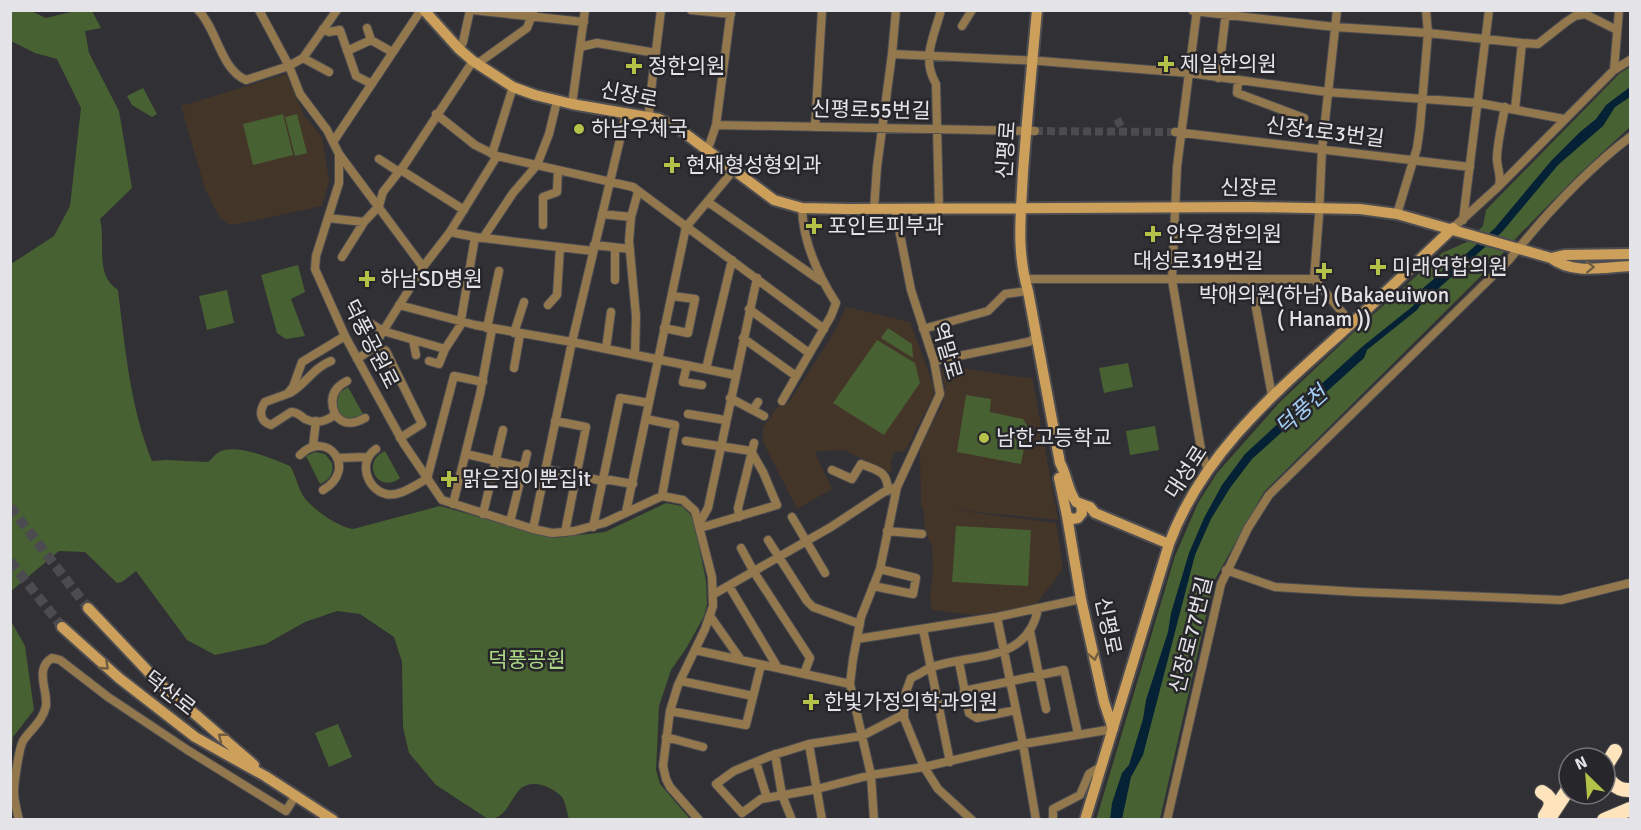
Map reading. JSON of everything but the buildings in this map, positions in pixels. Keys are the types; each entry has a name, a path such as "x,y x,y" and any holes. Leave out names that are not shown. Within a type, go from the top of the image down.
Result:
{"highway":[{"path":"1542,792 1549,796 1552,802 1551,808 1542,819"},
{"path":"1548,819 1557,806"},
{"path":"1604,819 1630,809"}],"street":[{"path":"198,10 210,25 222,52 239,78 246,80 289,66 303,58 337,10"},
{"name":"덕풍공원로","path":"259,10 289,66 300,94 327,130 339,154 339,183 316,256 315,269 345,336 400,438 442,500 533,529 565,532 593,527 662,496"},
{"path":"324,10 331,19"},
{"path":"333,142 422,10"},
{"name":"신장로","path":"422,10 459,49 513,87 572,104 650,116 679,129 774,200 802,208 1360,209 1397,214 1453,228 1551,258 1561,266 1573,268 1630,266"},
{"path":"459,49 471,10 533,14 584,22"},
{"path":"572,104 585,10"},
{"path":"650,116 649,107 661,10"},
{"path":"691,10 731,12 716,125 706,148"},
{"path":"814,127 822,10"},
{"path":"874,209 896,10"},
{"path":"939,209 936,84 931,75 928,56 941,10"},
{"path":"962,26 972,10"},
{"name":"신평로","path":"1037,10 1031,131 1021,208 1019,246 1060,463 1058,473 1075,511 1068,525 1082,599 1104,702 1113,729"},
{"path":"1192,10 1335,27 1538,44 1575,16 1585,14 1617,30"},
{"path":"1336,10 1322,149 1314,279 1352,324"},
{"path":"1397,214 1413,160 1423,98 1428,33 1426,10"},
{"path":"1463,220 1489,10"},
{"path":"1614,70 1619,10"},
{"path":"1197,11 1189,74 1178,132 1172,280 1202,455 1208,469"},
{"path":"1218,78 1226,13"},
{"path":"342,257 364,222 378,206 383,192 400,171 436,114 475,62 527,28 533,14"},
{"path":"367,28 371,40 392,52"},
{"path":"324,30 329,32 340,30 356,76 372,84"},
{"path":"347,51 371,40"},
{"path":"580,47 597,43 656,53"},
{"path":"1515,109 1522,43"},
{"path":"892,54 1033,60 1189,74 1327,92 1479,102 1564,119"},
{"path":"303,58 329,72"},
{"path":"1453,228 1499,186 1614,70 1630,60"},
{"path":"1238,81 1237,93 1305,118"},
{"path":"357,359 375,345 423,267 464,210 494,155 513,87"},
{"path":"429,361 439,364 461,321 479,238 537,165 549,134 557,100"},
{"path":"1499,186 1501,178 1497,156 1504,107"},
{"path":"436,114 475,145 494,155 628,186 824,328"},
{"path":"533,529 572,342 626,114"},
{"name":"신평로55번길","path":"716,125 1031,131"},
{"name":"신장1로3번길","path":"1178,132 1470,167"},
{"name":"신장로77번길","path":"1167,819 1221,584 1248,528 1269,495 1509,260 1515,247 1581,179 1630,140"},
{"path":"339,154 423,267"},
{"path":"378,159 464,210"},
{"path":"543,225 543,197 557,192 558,171"},
{"path":"626,512 686,227 733,171"},
{"path":"635,355 636,316 630,249 631,218 638,192"},
{"path":"708,202 822,281"},
{"path":"782,401 836,303 822,281 803,229 802,208"},
{"name":"역말로","path":"874,819 872,775 850,684 860,624 880,569 897,487 940,394 934,362 922,329 903,258 895,209"},
{"path":"602,214 631,218"},
{"path":"327,218 364,222"},
{"name":"대성로","path":"1085,819 1169,543 1188,500 1208,469 1235,435 1272,396 1453,228"},
{"path":"450,232 479,238 560,247 630,249"},
{"path":"548,306 557,295 560,247"},
{"path":"615,249 615,280"},
{"name":"신장로","path":"1551,258 1564,255 1630,254"},
{"path":"706,369 732,260"},
{"path":"453,504 483,382 499,271"},
{"path":"700,526 708,508 757,278"},
{"name":"대성로319번길","path":"1024,279 1314,279"},
{"path":"1251,280 1272,396"},
{"path":"922,329 988,311 1005,294 1028,291"},
{"path":"664,328 688,333 695,299 672,296"},
{"path":"514,368 517,333 524,303"},
{"path":"399,306 490,328 735,375"},
{"path":"749,309 809,353"},
{"path":"606,349 611,312"},
{"path":"358,316 383,331 445,349"},
{"path":"287,394 293,387 302,362 345,336"},
{"path":"743,338 795,375"},
{"path":"934,362 1028,342 1037,338"},
{"path":"413,340 416,355"},
{"path":"375,345 386,351 422,424 400,438"},
{"path":"330,361 318,367 301,386 265,402 261,409 264,421 271,425 284,415 295,411 306,419 316,422 327,420 335,414"},
{"path":"687,365 683,382 702,386"},
{"path":"376,449 367,457 365,468 368,479 386,494 406,490 427,479 454,376 483,382"},
{"path":"347,381 333,394 332,406 335,414 340,420 348,423 365,418"},
{"path":"593,527 620,398 649,403"},
{"path":"730,398 764,416"},
{"path":"753,410 758,402"},
{"path":"688,414 725,420"},
{"path":"646,419 675,425 662,496 682,500 694,511 700,526 712,577 714,594 710,616 670,711 663,766 666,779 699,819"},
{"path":"555,421 586,427 565,532"},
{"path":"314,446 316,422"},
{"path":"483,514 503,430"},
{"path":"686,441 752,447"},
{"path":"300,455 314,446 326,447 337,458 338,478 323,490"},
{"path":"700,526 777,505 752,447"},
{"path":"739,517 738,508 752,447"},
{"path":"466,454 524,467"},
{"path":"510,522 527,454"},
{"path":"337,458 367,457"},
{"path":"832,470 852,479 861,464 884,474 888,480 888,490"},
{"path":"545,469 603,481 633,484"},
{"path":"714,594 780,557 888,490 897,487"},
{"path":"1075,511 1090,507 1095,513 1169,543"},
{"path":"792,517 825,573"},
{"path":"887,531 922,534"},
{"path":"768,540 813,607 860,624"},
{"path":"741,548 810,658 804,674"},
{"path":"873,586 913,594 916,578 880,569"},
{"path":"1226,570 1275,586 1358,592 1561,600 1630,583"},
{"path":"729,586 778,668"},
{"path":"857,639 997,617 1082,599"},
{"name":"덕산로","path":"88,608 159,684 235,747 265,776"},
{"path":"972,819 938,789 924,767 904,714 904,697 911,678 932,667 1004,651 1021,642 1030,631 1038,609"},
{"path":"710,616 741,660"},
{"path":"997,617 1036,819"},
{"name":"덕산로","path":"62,627 119,678 195,737 296,795 316,814 333,819"},
{"path":"923,629 950,762"},
{"path":"1030,631 1046,709"},
{"path":"695,650 850,684"},
{"path":"19,819 14,791 19,755 22,742 34,729 46,706 42,677 47,662 52,658 60,660 108,697 189,751 286,811 296,795"},
{"path":"958,662 969,713 977,718 1016,710"},
{"path":"670,711 746,725 761,665"},
{"path":"964,691 1064,670 1078,735"},
{"path":"681,681 753,696"},
{"path":"904,714 862,736 808,744 775,754 734,771 716,784 742,813 761,799 817,789 872,775 950,762 1023,744 1113,729"},
{"path":"666,737 703,747"},
{"path":"808,744 822,819"},
{"path":"775,754 782,795 792,819"},
{"path":"756,762 766,798"},
{"path":"1053,819 1053,809 1080,795 1089,774 1102,766"}],"shaded area":[{"path":"286,74 304,115 322,137 329,181 322,206 233,225 228,224 220,218 205,189 181,106"},
{"path":"846,307 910,322 934,387 934,395 905,451 894,452 890,464 891,473 844,450 817,451 816,455 832,489 797,509 766,448 763,440 763,427 781,402 784,404 789,402 835,331"},
{"path":"943,365 1025,378 1032,377 1058,520 946,509 1056,523 1063,569 1035,606 976,615 932,610 930,597 933,571 932,547 925,530 923,506 921,506 920,449 929,427 942,406 945,388 941,370"}],"green space":[{"name":"덕풍공원","path":"11,11 31,11 46,18 71,11 92,11 101,28 85,31 89,53 119,111 132,188 100,219 103,267 106,276 118,290 133,398 152,461 208,462 218,453 235,449 265,456 290,466 301,492 317,510 332,520 353,529 440,506 553,538 605,532 666,503 682,506 691,515 706,581 707,604 704,616 671,670 659,706 656,770 660,784 690,819 569,819 562,797 548,787 530,784 520,789 503,813 488,819 436,785 409,753 403,727 402,662 394,637 360,614 337,611 305,622 266,644 215,655 187,640 136,571 122,582 117,583 85,552 59,551 11,591 11,264 54,236 70,206 81,108 57,59 35,53 11,41"},
{"path":"1630,67 1630,127 1578,175 1497,260 1264,492 1214,581 1160,819 1096,820 1175,556 1198,503 1217,473 1280,402 1357,329 1442,253 1467,242 1483,226 1486,210 1620,73"},
{"path":"143,88 157,114 152,117 132,105 127,96"},
{"path":"283,114 293,155 253,165 243,124"},
{"path":"297,114 307,153 295,156 285,117"},
{"path":"298,265 305,292 291,299 305,336 286,339 277,333 261,275"},
{"path":"227,290 234,323 207,330 199,296"},
{"path":"888,328 912,344 913,358 881,338"},
{"path":"877,340 915,363 920,383 884,435 833,403"},
{"path":"1128,363 1133,387 1104,393 1099,368"},
{"path":"348,387 363,414 358,417 346,418 339,412 335,403 339,393"},
{"path":"966,395 991,399 990,412 1023,419 1028,427 1021,464 957,452"},
{"path":"1155,426 1159,450 1130,455 1126,431"},
{"path":"385,451 400,478 392,482 379,480 373,469 378,456"},
{"path":"315,452 325,454 332,463 330,476 320,484 306,456"},
{"path":"956,526 1031,530 1028,586 952,582"},
{"path":"11,621 25,646 34,710 13,737 11,759"},
{"path":"338,724 352,757 329,767 315,733"}],"water":[{"name":"덕풍천","path":"1630,87 1630,97 1615,107 1603,126 1558,165 1502,232 1417,310 1367,350 1364,358 1252,459 1230,488 1211,519 1195,555 1143,755 1131,777 1122,819 1110,820 1112,803 1122,773 1129,765 1143,719 1146,700 1168,632 1171,613 1189,553 1222,485 1245,454 1363,346 1413,306 1422,289 1442,272 1444,265 1457,262 1495,228 1551,161 1596,119 1606,105"}],"tunnel":[{"path":"1117,119 1124,132"},
{"path":"1035,131 1175,132"},
{"path":"10,507 88,608"},
{"path":"10,561 62,627"}],"place":[{"name":"제일한의원","path":"1166,64"},
{"name":"정한의원","path":"634,66"},
{"name":"하남우체국","path":"579,129"},
{"name":"현재형성형외과","path":"672,165"},
{"name":"포인트피부과","path":"814,226"},
{"name":"안우경한의원","path":"1153,234"},
{"name":"미래연합의원","path":"1378,267"},
{"name":"박애의원(하남) (Bakaeuiwon ( Hanam ))","path":"1324,271"},
{"name":"하남SD병원","path":"367,279"},
{"name":"남한고등학교","path":"984,438"},
{"name":"맑은집이뿐집it","path":"449,479"},
{"name":"한빛가정의학과의원","path":"811,702"}]}
